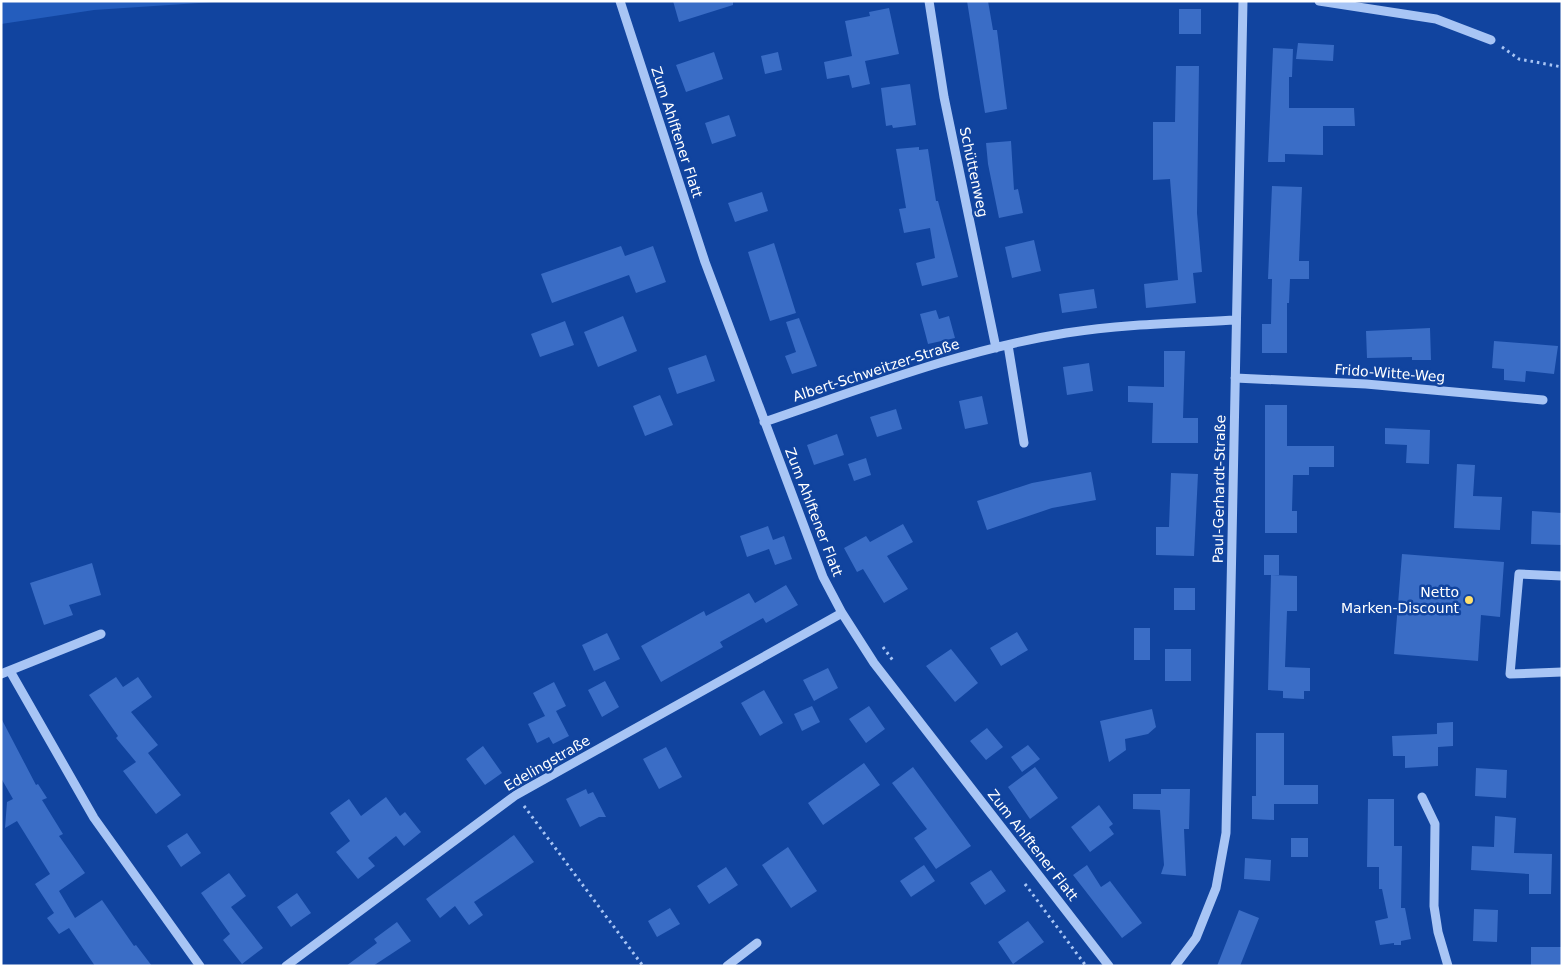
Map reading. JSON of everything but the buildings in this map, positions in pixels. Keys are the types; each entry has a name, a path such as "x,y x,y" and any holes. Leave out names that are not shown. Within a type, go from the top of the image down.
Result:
{"street":[{"name":"Zum Ahlftener Flatt","path":"620,1 705,262 823,577 842,614 874,663 1109,966"},
{"name":"Schüttenweg","path":"930,1 944,97 996,348"},
{"name":"Paul-Gerhardt-Straße","path":"1175,966 1196,938 1216,888 1226,833 1243,1"},
{"path":"1318,1 1436,18 1491,40"},
{"name":"Albert-Schweitzer-Straße","path":"764,422 942,361 1008,345 1064,333 1115,326 1236,320"},
{"path":"1008,345 1024,443"},
{"name":"Frido-Witte-Weg","path":"1235,378 1366,384 1543,400"},
{"path":"1562,576 1519,574 1510,674 1562,672"},
{"name":"Edelingstraße","path":"286,966 516,795 842,614"},
{"path":"101,634 5,673 94,818 200,966"},
{"path":"1422,797 1435,824 1434,906 1438,932 1448,966"},
{"path":"727,966 757,943"}],"path":[{"path":"1491,40 1519,58 1562,67"},
{"path":"877,639 895,663"},
{"path":"516,795 643,966"}],"shaded area":[{"path":"1,1 229,1 94,10 1,24"}],"place":[{"name":"Netto Marken-Discount","path":"1469,600"}]}
